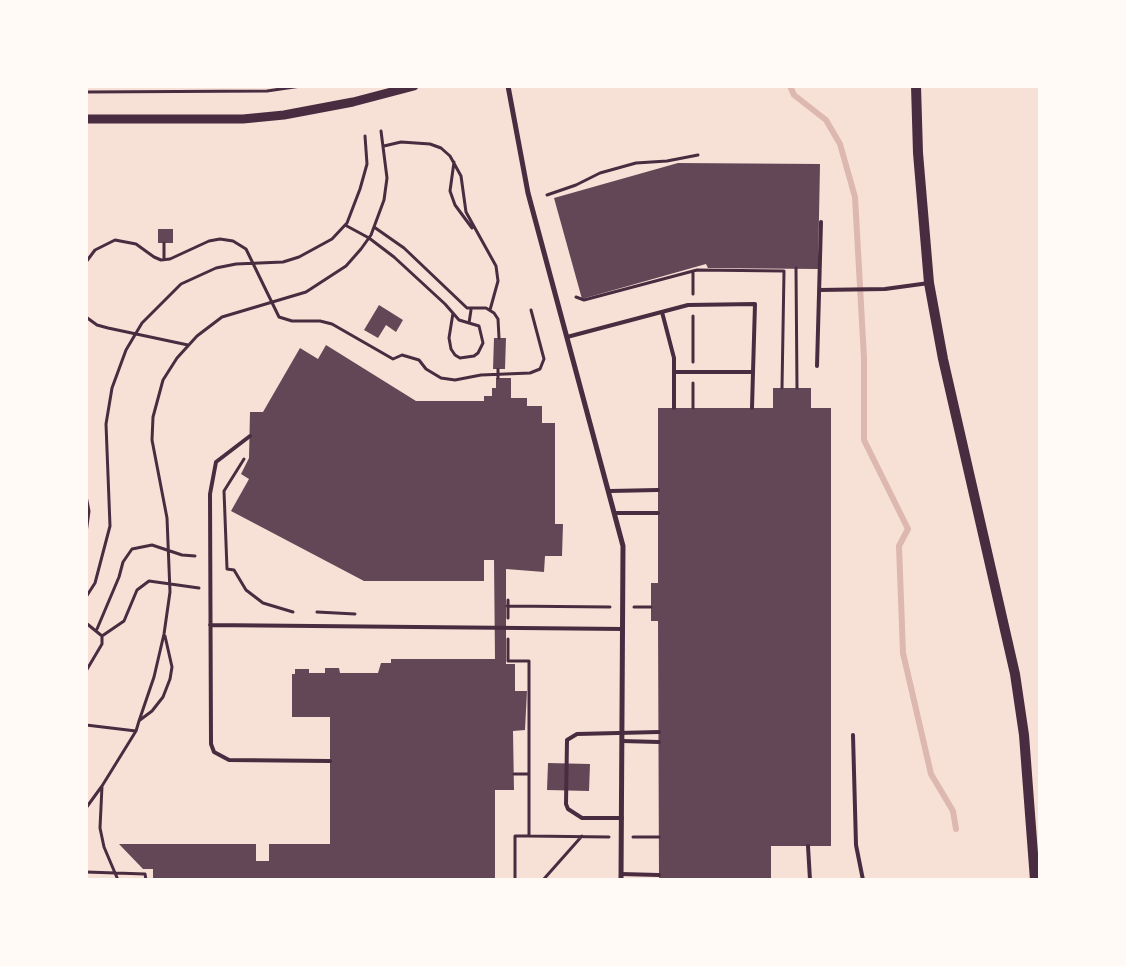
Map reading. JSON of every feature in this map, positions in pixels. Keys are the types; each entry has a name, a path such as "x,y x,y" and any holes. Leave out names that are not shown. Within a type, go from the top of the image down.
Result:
{"main road":[{"path":"916,86 918,153 929,283 943,359 1016,674 1025,745 1035,880"}],"street":[{"path":"86,119 243,120 284,115 353,102 414,86"},
{"path":"508,86 528,192 610,491 623,546 621,877"}],"lane":[{"path":"817,366 820,222"},
{"path":"819,290 885,289 929,283"},
{"path":"567,337 693,305 754,304 752,408"},
{"path":"662,312 674,358 674,408"},
{"path":"675,372 753,372"},
{"path":"250,436 220,456 214,468 210,494 210,737 214,752 229,760 330,761"},
{"path":"610,491 658,490"},
{"path":"615,513 658,513"},
{"path":"210,625 623,629"},
{"path":"622,818 576,816 566,804 567,740 577,734 659,732"},
{"path":"853,735 856,845 863,880"},
{"path":"622,741 659,742"},
{"path":"808,846 810,880"},
{"path":"621,877 659,875"}],"path":[{"path":"86,92 267,91 301,86"},
{"path":"86,808 102,786 136,730 154,677 164,634 170,584 167,518 152,440 153,417 163,380 188,345 222,317 306,292 346,266 369,238 384,200 387,178 381,131"},
{"path":"86,597 95,583 110,526 106,424 112,388 126,350 134,335 142,323 181,284 216,268 236,264 283,262 300,257 332,239 345,225 360,190 367,164 365,136"},
{"path":"384,146 401,142 430,144 441,148 454,162 461,176 466,212 474,230"},
{"path":"547,194 576,185 600,173 636,163 667,161 698,155"},
{"path":"454,162 450,191 454,205 489,250 496,266 498,281 490,310"},
{"path":"345,225 369,238 394,257 452,313 459,320 479,326 483,343 478,353 474,356 460,358 454,355 449,344 452,313"},
{"path":"374,227 404,248 471,310"},
{"path":"86,262 95,250 115,240 136,244 154,257 164,260 209,241 227,239 246,249 279,317 282,319 332,324 393,359 402,355 419,360 426,369 441,378 455,380 535,372 543,364 543,354 531,310"},
{"path":"164,243 164,260"},
{"path":"796,268 796,388"},
{"path":"693,271 693,408"},
{"path":"471,310 479,308 494,312 498,319 499,338"},
{"path":"469,323 471,310"},
{"path":"86,317 97,325 134,335 188,345"},
{"path":"498,369 498,376"},
{"path":"244,459 224,491 227,569 234,570 246,590 263,603 283,610 303,612"},
{"path":"86,496 89,511 86,533"},
{"path":"97,629 127,555 136,546 156,546 188,557 195,556"},
{"path":"102,636 124,621 139,588 149,581 210,588"},
{"path":"508,600 508,661 529,661 529,774"},
{"path":"506,606 613,607"},
{"path":"632,607 652,607"},
{"path":"312,612 350,612 361,616"},
{"path":"86,623 97,629 102,636 102,644 86,671"},
{"path":"139,721 163,697 170,679 172,667 164,634"},
{"path":"86,725 136,730"},
{"path":"102,786 100,828 104,847 118,880"},
{"path":"515,880 515,836 529,836"},
{"path":"543,880 582,836"},
{"path":"86,872 145,874 146,880"}],"building":[{"path":"678,163 820,164 818,269 708,268 706,264 582,299 554,198"},
{"path":"158,229 173,229 173,243 158,243"},
{"path":"379,305 403,320 396,332 386,325 378,338 364,330"},
{"path":"494,338 506,338 505,369 493,369"},
{"path":"326,345 416,401 484,401 484,396 492,396 492,388 496,388 496,378 511,378 511,398 527,398 527,406 542,406 542,423 555,423 555,524 563,524 562,556 545,556 544,572 506,569 506,664 515,664 515,691 527,691 525,730 513,731 514,790 495,790 495,880 163,880 153,878 153,869 143,869 119,844 256,844 256,861 269,861 269,844 330,844 330,717 292,717 292,674 295,674 295,669 309,669 309,673 325,673 325,668 339,668 340,673 378,673 381,663 391,663 391,659 495,659 494,560 484,560 484,581 364,581 231,511 249,479 241,474 249,458 250,412 263,412 300,348 318,359"},
{"path":"773,388 811,388 811,408 831,408 831,846 771,846 771,880 659,880 658,621 651,621 651,583 658,583 658,408 773,408"},
{"path":"548,763 590,764 589,791 547,790"}],"waterway":[{"path":"790,86 794,95 826,120 840,144 855,197 864,358 864,440 908,529 899,546 903,653 931,774 953,811 956,829"}]}
